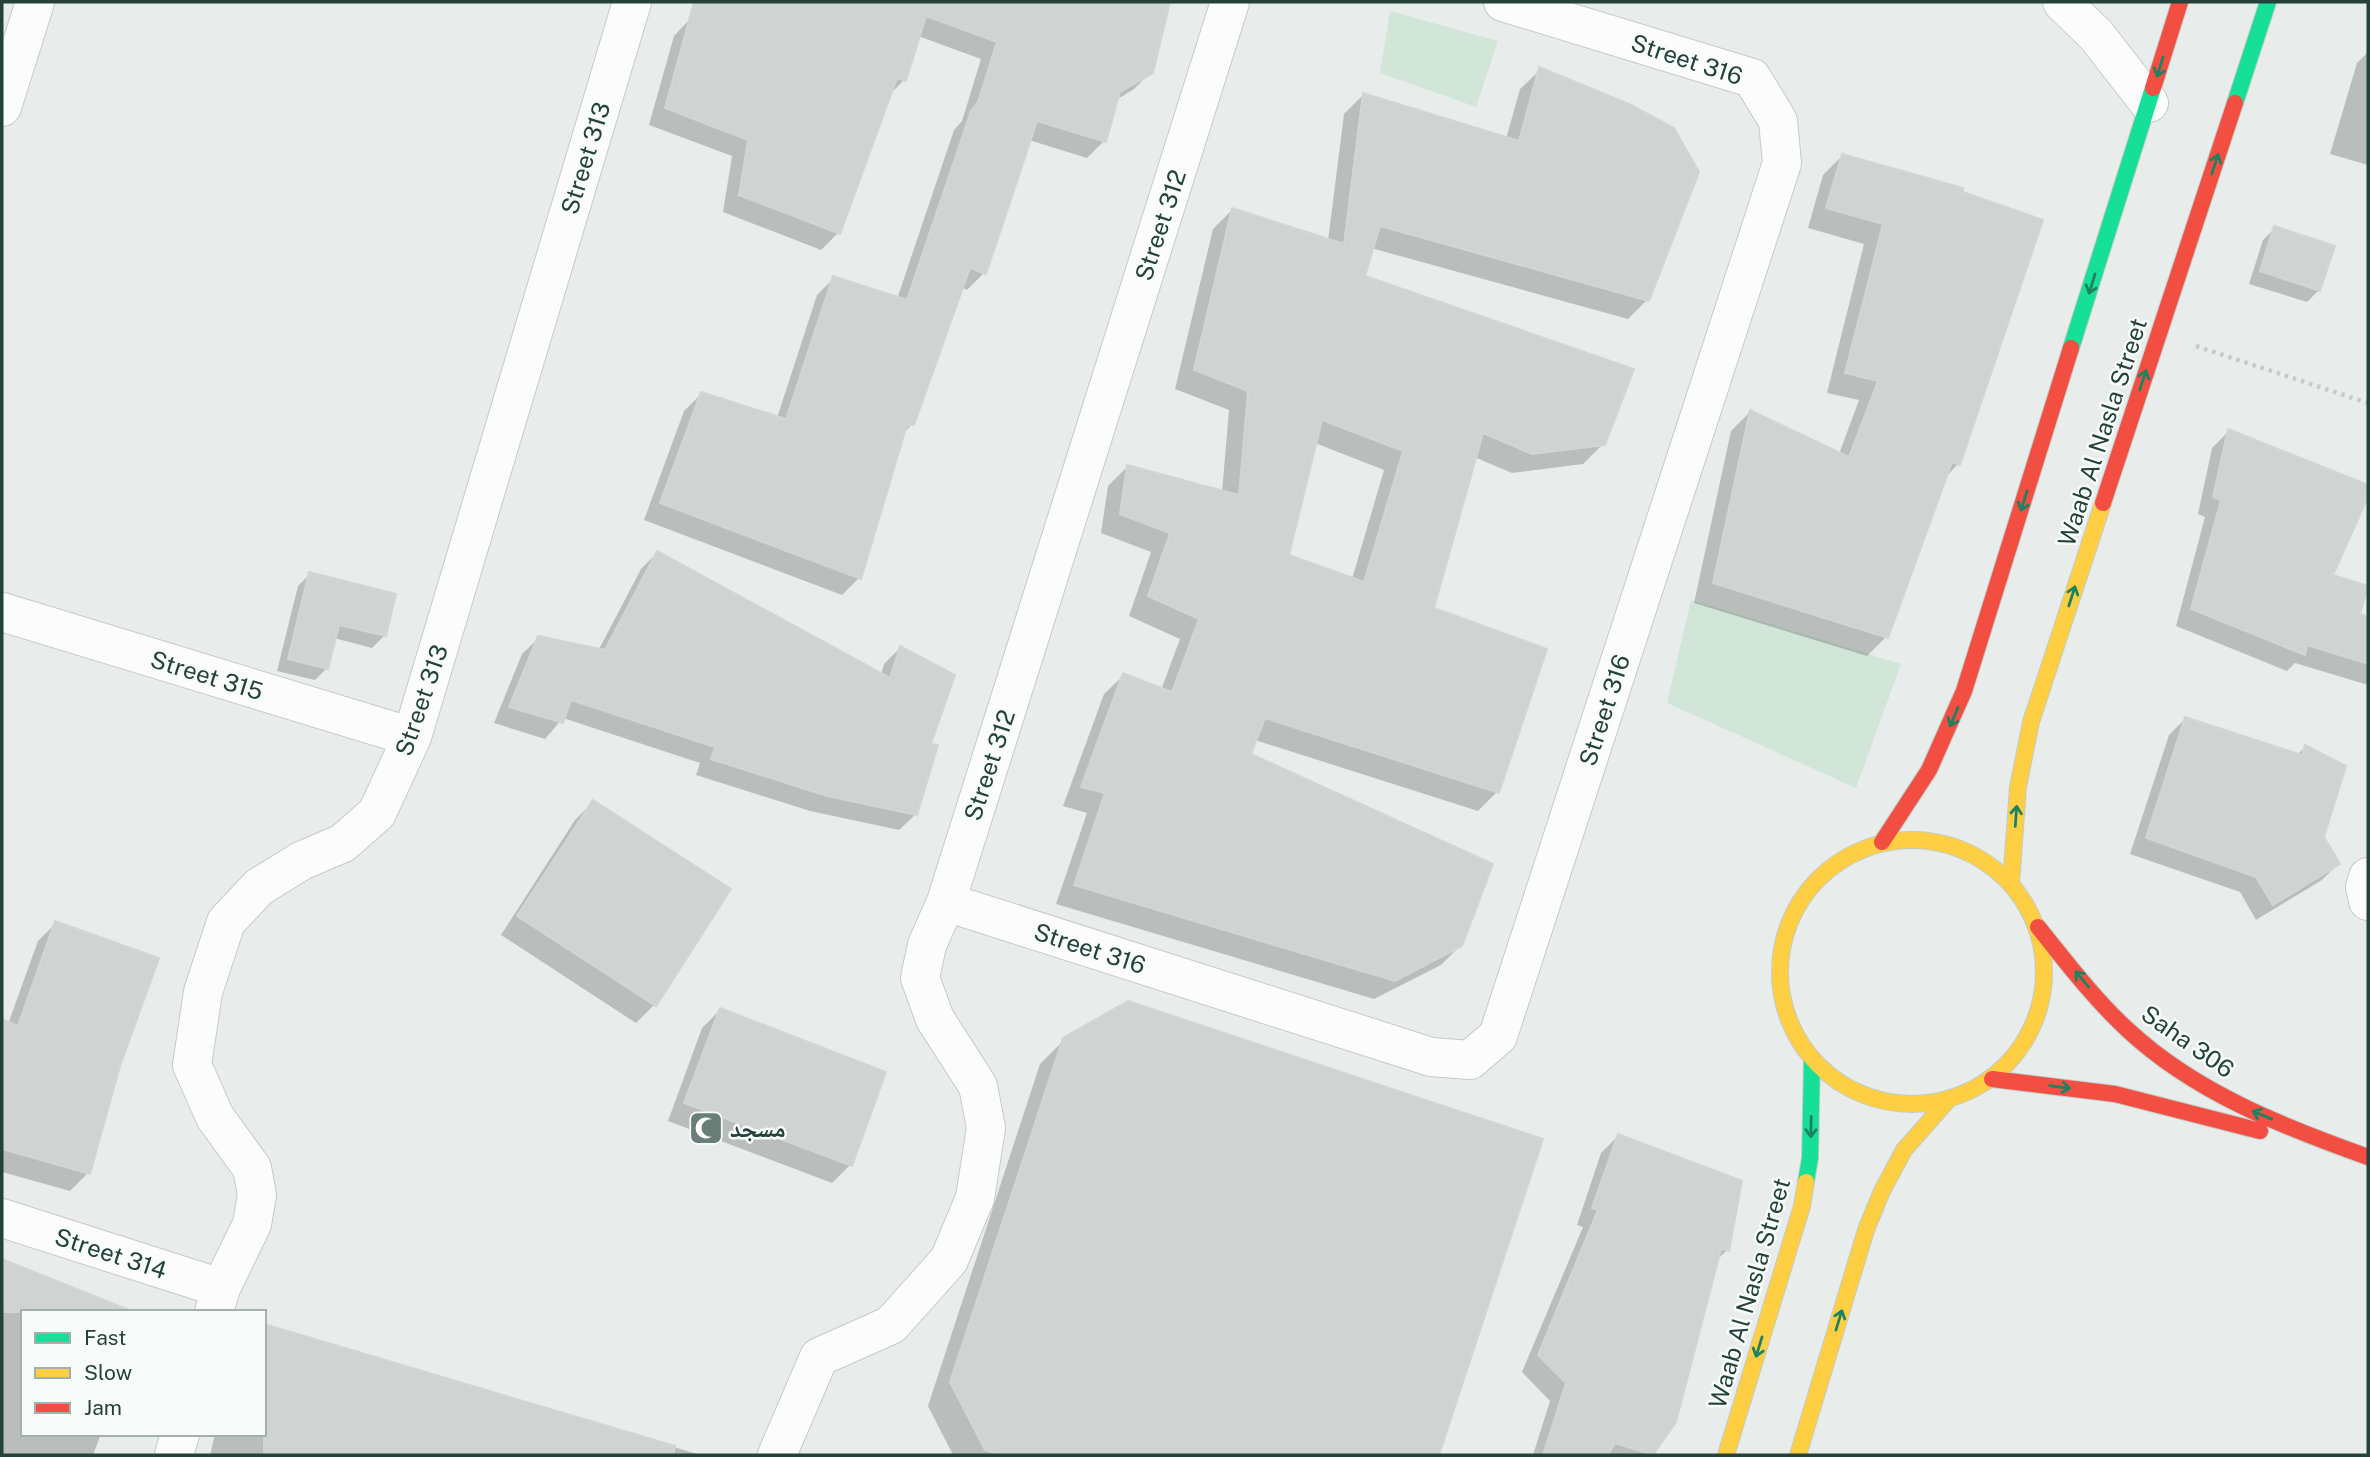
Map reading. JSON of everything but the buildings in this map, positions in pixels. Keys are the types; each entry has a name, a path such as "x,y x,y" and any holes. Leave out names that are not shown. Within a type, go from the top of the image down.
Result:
{"street":[{"path":"2,107 35,2"},
{"name":"Street 313","path":"218,1300 252,1224 257,1195 252,1168 215,1117 192,1065 203,992 226,922 259,887 301,861 343,843 377,813 412,737 632,2"},
{"name":"Street 312","path":"777,1455 819,1357 891,1325 949,1260 975,1198 986,1128 978,1086 935,1019 920,978 928,945 946,902 1230,2"},
{"name":"Street 316","path":"946,902 1431,1057 1470,1060 1498,1036 1782,163 1778,121 1752,78 1503,2"},
{"path":"2062,2 2096,35 2149,103"},
{"path":"1882,842 1915,799 1940,751 1964,691 2180,2"},
{"name":"Waab Al Nasla Street","path":"2011,884 2018,787 2031,722 2268,2"},
{"name":"Street 315","path":"2,612 412,737"},
{"path":"1929,841 1974,855 2011,884 2035,924 2045,966 2040,1008 2022,1048 1992,1079 1948,1100 1911,1105 1874,1100 1840,1083 1812,1059 1788,1020 1779,975 1786,930 1807,890 1841,860 1882,842 1929,841"},
{"path":"2368,877 2365,887 2368,901"},
{"name":"Saha 306","path":"2035,924 2097,997 2144,1044 2194,1079 2250,1110 2368,1157"},
{"name":"Waab Al Nasla Street","path":"1726,1455 1802,1206 1810,1158 1812,1059"},
{"name":"Saha 306","path":"1992,1079 2115,1094 2347,1150"},
{"path":"1798,1455 1866,1230 1882,1191 1904,1150 1948,1100"},
{"name":"Street 314","path":"2,1217 218,1300"},
{"path":"174,1455 179,1436"}],"path":[{"path":"2158,334 2368,403"}],"green space":[{"path":"1390,11 1498,41 1476,107 1380,73"},
{"path":"1691,600 1901,664 1856,788 1667,703"}],"traffic: fast":[{"path":"2235,103 2268,2"},
{"path":"2071,348 2153,88"},
{"path":"1806,1182 1810,1158 1812,1059"}],"traffic: slow":[{"path":"2011,884 2018,787 2031,722 2103,503"},
{"path":"1912,840 1938,843 1962,850 1996,870 2014,888 2034,922 2041,946 2044,972 2041,998 2034,1022 2014,1056 1996,1074 1962,1094 1938,1101 1912,1104 1886,1101 1862,1094 1828,1074 1810,1056 1790,1022 1783,998 1780,972 1783,946 1790,922 1810,888 1828,870 1862,850 1886,843 1912,840"},
{"path":"1798,1455 1866,1230 1882,1191 1904,1150 1948,1100"},
{"path":"1726,1455 1802,1206 1806,1182"}],"traffic: jam":[{"path":"2153,88 2180,2"},
{"path":"2103,503 2235,103"},
{"path":"1882,842 1929,770 1964,691 2071,348"},
{"path":"2038,927 2117,1019 2155,1053 2183,1073 2242,1106 2368,1157"},
{"path":"1992,1079 2115,1094 2260,1131"}],"place":[{"name":"مسجد","path":"706,1128"}]}
